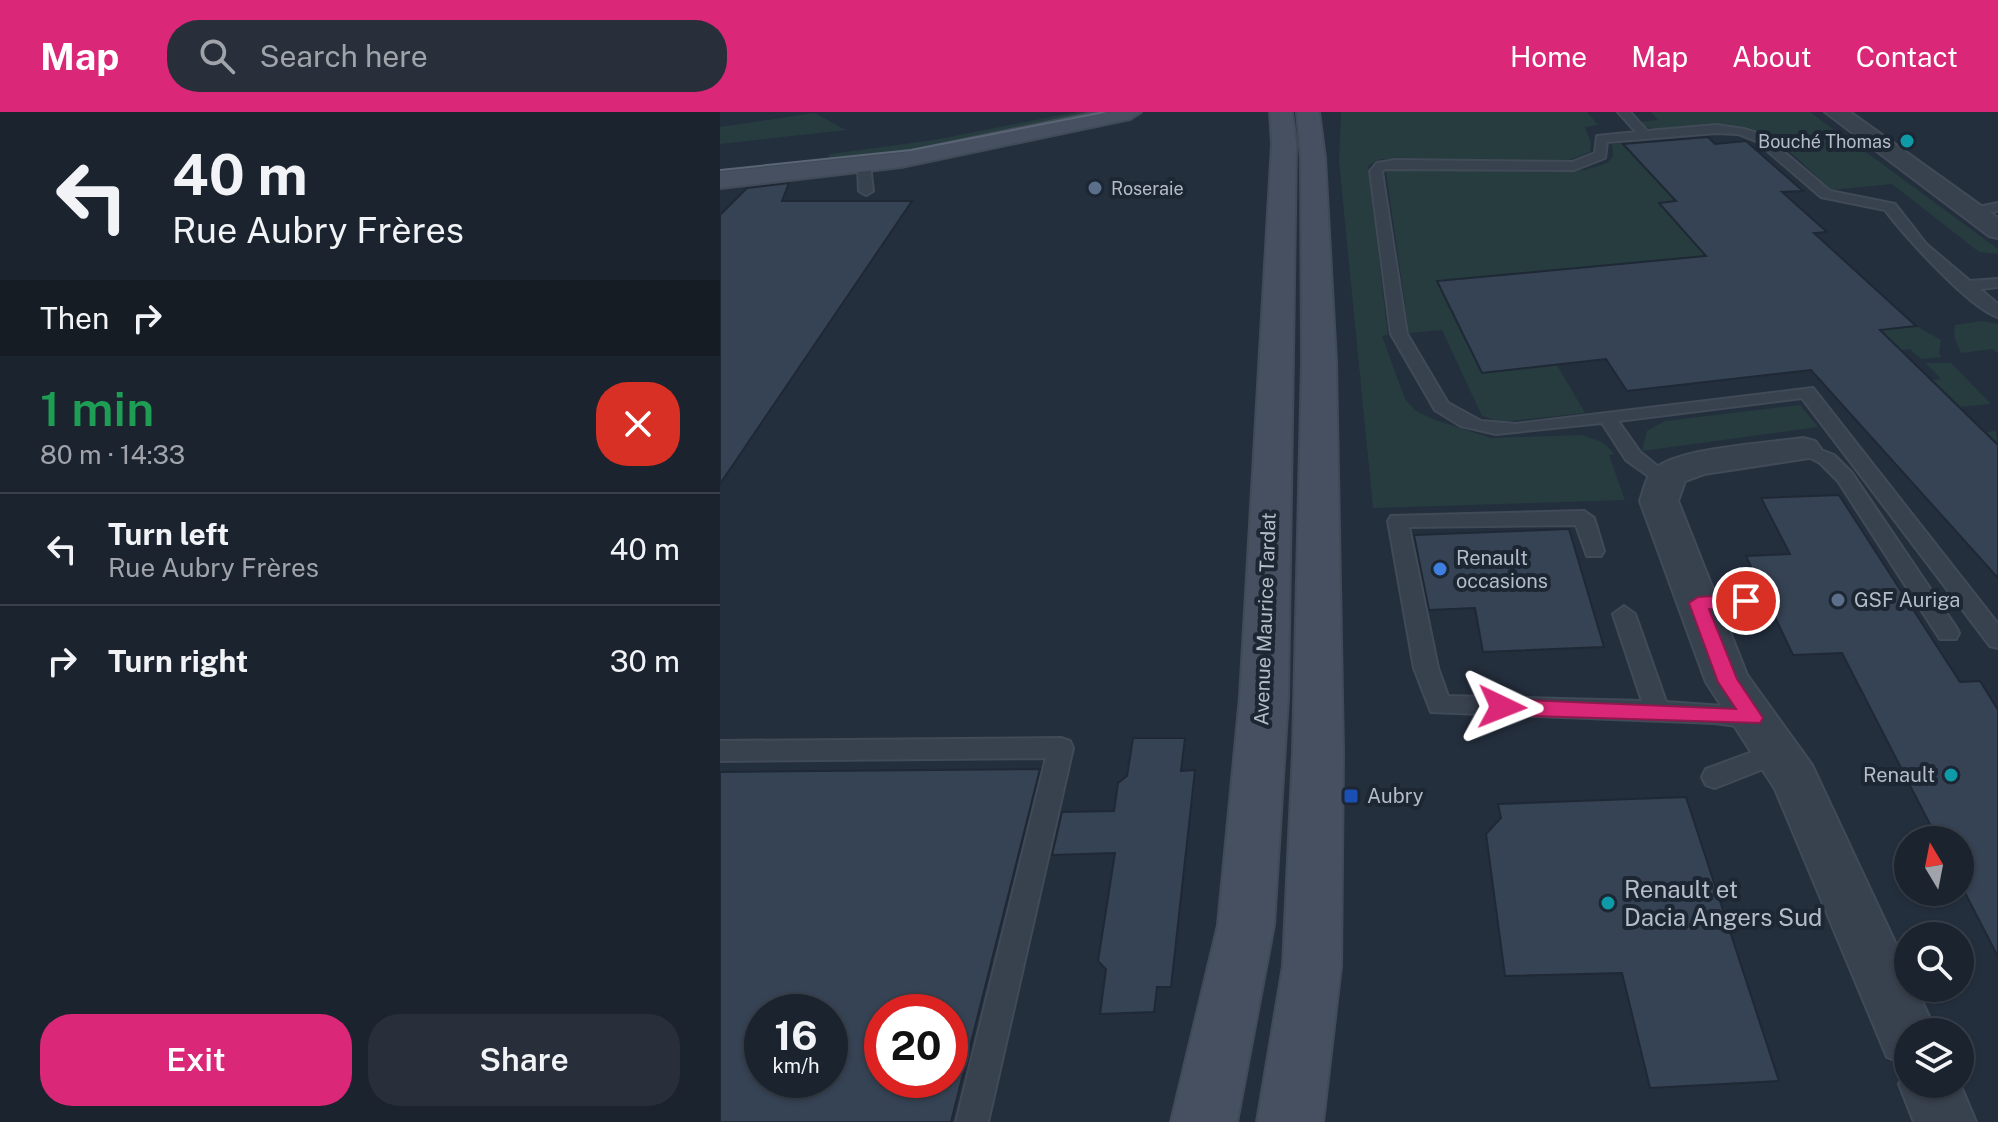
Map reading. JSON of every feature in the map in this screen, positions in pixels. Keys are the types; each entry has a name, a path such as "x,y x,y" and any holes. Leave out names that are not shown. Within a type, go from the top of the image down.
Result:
{"street":[{"path":"720,158 938,137 1061,112"},
{"path":"720,180 864,165 1130,112"},
{"path":"1290,1122 1312,966 1318,764 1319,362 1313,158 1308,112"},
{"path":"1836,112 1998,230"},
{"name":"Avenue Maurice Tardat","path":"1204,1122 1246,925 1264,697 1275,117"},
{"path":"1803,449 1698,464 1672,473 1664,481 1659,501 1728,682 1795,779 1900,1018"},
{"path":"1935,1098 1945,1122"}],"lane":[{"path":"1624,112 1645,136"},
{"path":"1998,312 1921,247 1890,207 1826,194 1755,135 1724,129 1601,139 1601,155 1574,166 1395,164 1381,166 1376,171 1399,334 1441,406 1464,421 1503,430 1807,392 1998,640"},
{"path":"864,165 866,191"},
{"path":"1970,210 1998,207"},
{"path":"1965,286 1998,283"},
{"path":"1607,418 1633,456 1664,481"},
{"path":"1803,449 1827,459 1845,477 1948,633"},
{"path":"1594,551 1584,518 1398,521 1426,668 1439,705 1658,713 1765,735"},
{"path":"1698,603 1746,601"},
{"path":"1624,614 1658,713"},
{"path":"1715,777 1765,735"},
{"path":"720,751 1061,748 972,1122"}],"green space":[{"path":"1076,112 1113,112 892,155 827,162 830,154 934,140"},
{"path":"1341,112 1587,112 1598,125 1585,127 1591,143 1590,152 1566,161 1381,159 1368,166 1388,335 1382,336 1405,399 1416,411 1435,420 1491,438 1582,435 1602,442 1615,454 1609,455 1625,500 1373,508 1339,161"},
{"path":"1651,112 1810,112 1842,136 1830,137 1846,149 1860,148 1998,249 1998,254 1979,252 1892,184 1831,190 1786,149 1757,131 1727,126 1660,129 1637,122 1658,120"},
{"path":"814,113 846,130 720,144 720,127"},
{"path":"1622,143 1676,201 1659,203 1706,256 1438,281 1482,372 1557,365 1585,413 1501,422 1482,416 1442,330 1409,333 1386,171 1399,166 1585,170 1607,163 1613,156 1612,144"},
{"path":"1982,321 1998,324 1998,353 1993,349 1961,353 1954,336 1955,325"},
{"path":"1916,326 1941,340 1939,354 1942,357 1921,359 1910,349 1868,354 1897,384 1941,379 1926,363 1951,363 1991,404 1923,410 1951,437 1996,431 1998,453 1966,457 1953,453 1837,335"},
{"path":"1800,405 1818,427 1642,451 1647,431 1665,421"}],"building":[{"path":"1708,137 1715,144 1746,141 1803,191 1782,192 1827,232 1814,233 1916,326 1880,330 1998,445 1998,578 1811,370 1627,391 1606,359 1482,373 1437,281 1706,256 1659,203 1676,201 1623,144"},
{"path":"789,183 782,201 912,201 720,484 720,215 747,188"},
{"path":"1839,495 1960,682 1980,681 1998,710 1998,957 1972,906 1974,826 1931,826 1842,653 1793,655 1746,556 1790,554 1761,498"},
{"path":"1569,529 1604,647 1483,652 1475,608 1429,610 1414,535"},
{"path":"1133,738 1185,738 1181,771 1195,770 1171,987 1157,987 1154,1012 1100,1014 1106,969 1098,961 1115,853 1052,855 1062,812 1114,811 1118,783 1127,776"},
{"path":"1040,769 968,1055 968,994 864,994 864,1098 957,1098 951,1122 720,1122 720,772"},
{"name":"Renault et Dacia Angers Sud","path":"1686,797 1779,1081 1650,1088 1622,973 1505,976 1486,834 1501,818 1498,804"}],"tram line":[{"path":"720,170 911,150 1104,112"}],"place":[{"name":"Bouché Thomas","path":"1907,141"},
{"name":"Roseraie","path":"1095,188"},
{"name":"Renault occasions","path":"1440,569"},
{"name":"GSF Auriga","path":"1838,600"},
{"name":"Renault","path":"1951,775"},
{"name":"Aubry","path":"1351,796"},
{"name":"Renault et Dacia Angers Sud","path":"1608,903"}],"route":[{"path":"1502,707 1714,713 1753,718 1728,682 1698,603 1746,601"}]}
